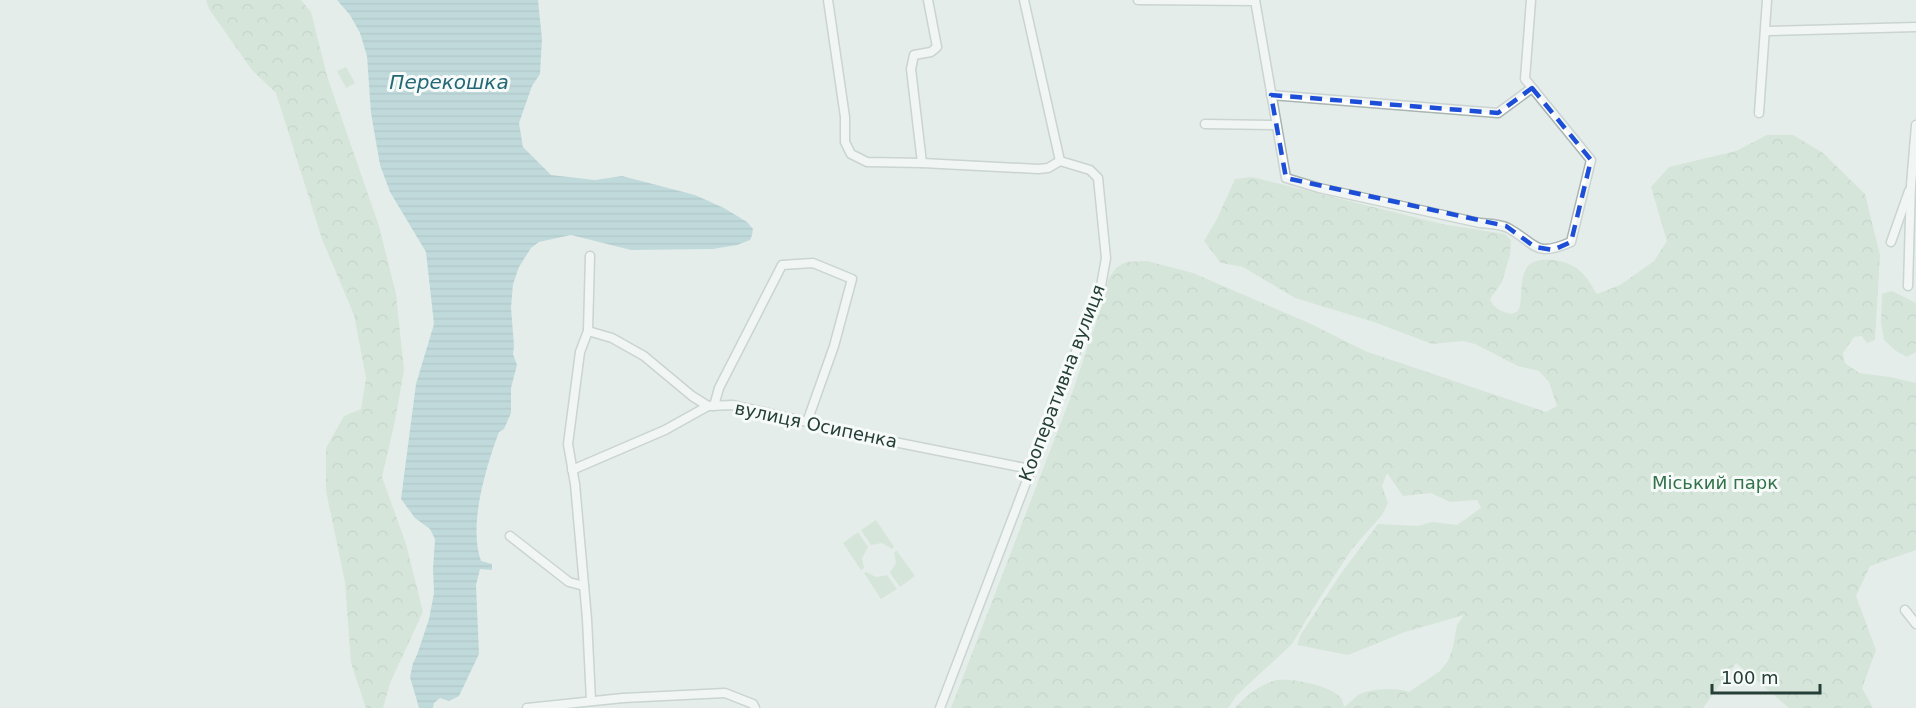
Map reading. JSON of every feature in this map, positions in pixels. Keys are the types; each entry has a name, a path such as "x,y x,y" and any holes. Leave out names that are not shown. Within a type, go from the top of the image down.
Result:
{"street":[{"path":"828,0 845,117 845,142 851,154 867,162 1048,168 1060,161 1024,0"},
{"path":"922,163 911,69 914,55 931,52 937,47 928,0"},
{"path":"1138,0 1255,1 1286,178 1331,191 1480,223 1506,226 1535,247 1552,250 1571,242 1591,159 1525,79 1531,0"},
{"path":"1760,112 1767,32 1767,0"},
{"path":"1767,32 1916,27"},
{"path":"1271,95 1498,114 1532,88"},
{"path":"1205,124 1276,125"},
{"path":"1908,286 1911,184 1916,126"},
{"name":"Кооперативна вулиця","path":"940,708 1101,286 1106,258 1098,178 1090,170 1060,161"},
{"path":"1891,242 1899,213 1911,184"},
{"path":"590,256 588,331 580,352 568,444 584,586 591,701"},
{"path":"572,470 665,430 711,406 783,265 813,263 852,279 834,346 807,422"},
{"name":"вулиця Осипенка","path":"588,331 612,338 644,356 692,396 711,406 733,405 824,428 1030,469"},
{"path":"510,536 569,582 584,586"},
{"path":"1905,610 1916,624"},
{"path":"527,708 623,698 724,693 753,704 755,708"},
{"path":"623,698 624,708"}],"highlighted area":[{"path":"1532,88 1591,160 1571,242 1553,250 1535,247 1506,226 1286,178 1271,95 1498,113"}],"green space":[{"path":"206,0 301,0 311,12 327,76 379,226 396,294 404,370 382,477 406,544 423,612 390,683 383,708 366,708 351,663 345,582 326,491 326,448 344,416 361,409 366,378 354,315 322,239 276,93 252,70 209,9"},
{"path":"346,67 355,83 346,88 337,71"},
{"name":"Міський парк","path":"1767,135 1793,135 1823,153 1865,194 1880,255 1875,340 1867,343 1862,336 1854,337 1843,353 1845,363 1859,373 1916,383 1916,550 1870,566 1856,596 1876,650 1862,688 1873,708 1789,708 1736,663 1703,708 1235,708 1258,688 1280,680 1320,686 1341,698 1344,707 1365,692 1391,689 1409,692 1440,671 1448,661 1457,625 1464,615 1405,632 1348,655 1297,645 1301,634 1342,572 1378,524 1418,526 1432,522 1457,525 1481,508 1477,500 1450,502 1431,493 1403,496 1387,473 1382,486 1388,503 1382,515 1352,549 1292,644 1236,696 1228,708 951,708 1070,399 1109,278 1116,268 1126,262 1147,261 1193,273 1309,323 1365,351 1546,412 1557,406 1549,382 1539,371 1518,366 1475,344 1463,341 1432,344 1374,322 1295,298 1243,267 1221,263 1204,241 1235,179 1252,177 1442,224 1505,234 1511,240 1510,255 1502,282 1490,299 1499,310 1512,314 1518,311 1520,306 1524,273 1530,264 1537,261 1560,261 1575,267 1585,276 1597,294 1620,285 1654,261 1667,241 1651,187 1669,167 1736,151"},
{"path":"1892,291 1916,303 1916,352 1907,357 1884,340 1881,323 1882,294"},
{"path":"876,520 894,547 892,549 882,543 871,545 861,530"},
{"path":"858,532 868,547 862,558 864,568 861,570 843,543"},
{"path":"897,551 915,576 900,587 890,573 896,563 894,552"},
{"path":"864,573 876,577 887,575 897,589 881,599"}],"water":[{"name":"Перекошка","path":"337,0 538,0 542,39 540,74 532,86 519,123 523,147 551,175 595,180 622,176 695,195 724,208 747,222 753,229 750,240 713,249 631,250 571,235 539,242 531,248 519,267 513,284 511,308 513,354 517,365 511,388 511,413 504,429 499,432 480,496 476,531 478,547 481,561 492,564 492,570 480,569 476,585 479,654 459,696 449,701 440,698 434,703 433,708 419,708 410,677 429,619 434,593 435,539 430,529 415,518 401,499 416,384 434,324 426,252 390,192 380,165 371,113 367,56 360,33 350,15"}]}
